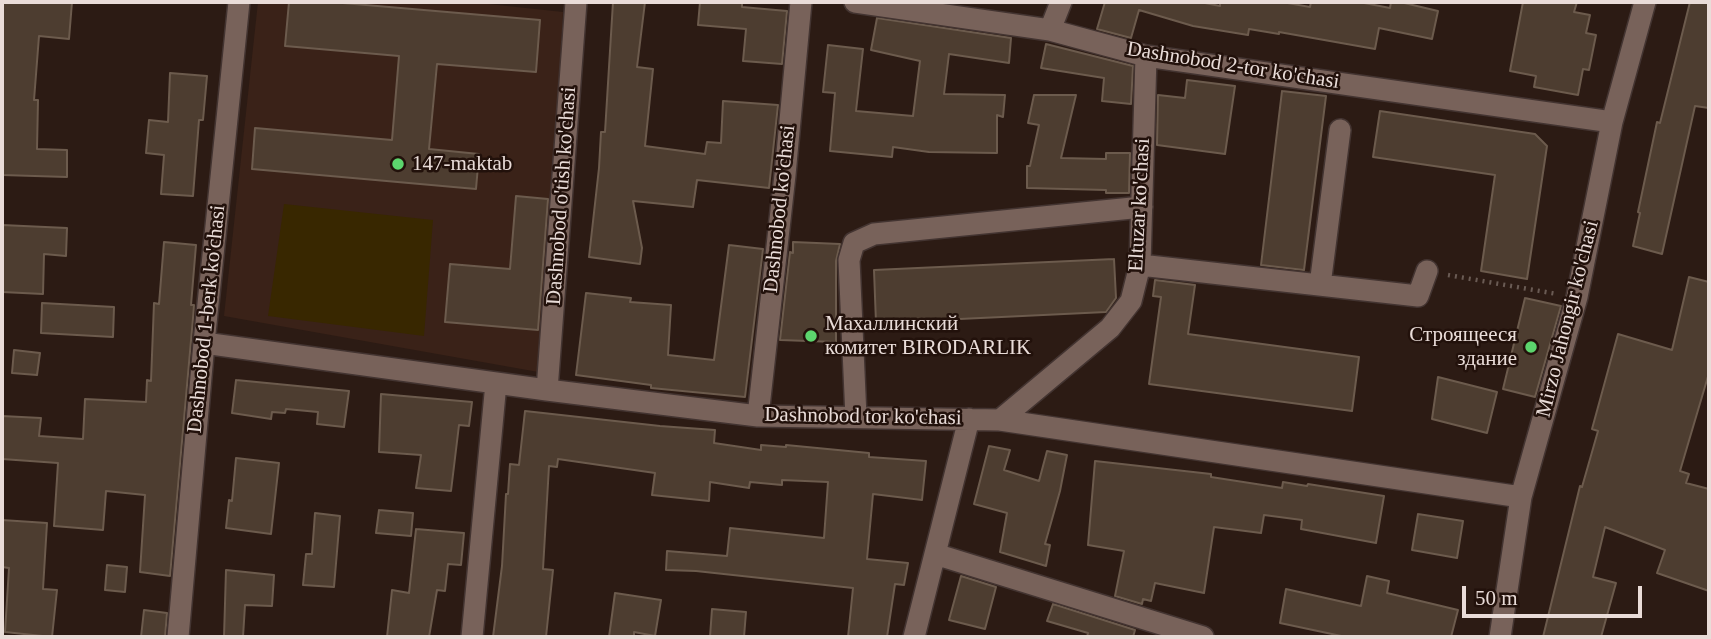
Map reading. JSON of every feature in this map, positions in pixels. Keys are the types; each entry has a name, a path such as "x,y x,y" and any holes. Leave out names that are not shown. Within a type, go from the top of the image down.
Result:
{"street":[{"name":"Dashnobod 1-berk ko'chasi","path":"178,637 204,343 239,2"},
{"name":"Dashnobod o'tish ko'chasi","path":"547,390 576,2"},
{"name":"Dashnobod ko'chasi","path":"758,416 801,2"},
{"name":"Dashnobod 2-tor ko'chasi","path":"855,2 1050,30 1146,56 1612,122"},
{"path":"1050,30 1061,2"},
{"name":"Mirzo Jahongir ko'chasi","path":"1500,637 1521,497 1577,297 1612,122 1645,2"},
{"name":"Eltuzar ko'chasi","path":"1000,420 1110,328 1131,301 1140,265 1146,56"},
{"path":"1320,285 1340,130"},
{"path":"856,417 849,260 854,243 874,234 1142,207"},
{"path":"1140,265 1418,296 1427,271"},
{"name":"Dashnobod tor ko'chasi","path":"204,343 758,416 1000,420 1521,497"},
{"path":"472,637 496,383"},
{"path":"914,637 969,419"},
{"path":"935,554 1203,637"}],"path":[{"path":"1427,271 1577,297"}],"shaded area":[{"name":"147-maktab","path":"258,2 470,2 563,12 544,373 224,316"},
{"path":"284,204 433,220 424,336 268,316"}],"building":[{"path":"2,2 72,2 69,39 39,36 34,100 38,100 37,149 67,150 67,177 2,175"},
{"path":"289,2 331,2 540,20 536,72 437,64 429,149 479,154 476,189 252,169 255,128 392,140 399,56 285,46"},
{"path":"613,2 645,2 637,67 653,69 645,146 705,154 707,142 721,143 723,101 778,105 769,188 697,180 693,207 633,201 642,248 640,264 589,257 601,132 605,132"},
{"path":"700,2 742,2 742,7 787,11 782,64 743,61 746,29 698,25"},
{"path":"1105,2 1200,2 1220,6 1220,2 1282,2 1310,7 1311,2 1359,2 1390,8 1391,2 1400,2 1438,11 1432,39 1379,28 1375,49 1279,32 1249,29 1248,35 1193,26 1139,10 1131,38 1097,29"},
{"path":"1523,2 1577,2 1574,12 1590,15 1586,33 1596,35 1589,70 1583,69 1578,95 1534,87 1536,76 1510,71"},
{"path":"1690,2 1709,2 1709,108 1695,106 1662,254 1633,246 1657,122 1660,123"},
{"path":"877,18 1011,38 1009,63 949,54 944,94 1005,95 1003,117 997,115 997,153 929,152 893,147 892,157 830,151 835,93 823,92 828,45 863,49 856,111 913,116 920,61 871,50"},
{"path":"1046,44 1133,66 1131,104 1102,101 1104,78 1041,68"},
{"path":"170,73 207,76 203,120 199,120 193,196 161,194 164,155 146,153 149,120 168,122"},
{"path":"1187,80 1235,86 1225,154 1157,145 1158,95 1185,98"},
{"path":"1282,91 1326,96 1304,270 1261,265"},
{"path":"1034,95 1076,95 1061,158 1106,159 1106,153 1130,153 1129,193 1027,188 1027,166 1030,166 1039,125 1028,123"},
{"path":"1380,111 1535,134 1547,146 1527,279 1481,271 1495,175 1373,157"},
{"path":"516,196 548,199 538,330 445,322 450,264 510,269"},
{"path":"2,225 67,228 66,256 44,254 43,294 2,292"},
{"path":"164,242 196,245 191,305 194,305 193,318 170,576 140,572 145,495 106,491 103,530 54,526 58,463 2,459 2,416 41,418 39,436 83,439 85,399 146,402 147,380 151,381 154,303 159,304"},
{"path":"793,242 840,244 836,261 836,342 780,340"},
{"path":"729,245 763,249 745,397 651,388 651,385 576,375 586,293 631,298 630,302 671,305 668,355 714,360"},
{"path":"1114,259 1116,298 1106,312 876,323 874,270"},
{"path":"1689,277 1709,282 1709,373 1680,471 1689,474 1686,483 1709,489 1709,591 1657,573 1665,550 1605,527 1593,577 1616,583 1601,637 1543,637 1580,486 1582,487 1598,431 1592,429 1618,334 1672,350"},
{"path":"1155,280 1195,285 1188,334 1359,357 1352,411 1149,384 1161,297 1153,296"},
{"name":"Строящееся здание","path":"1525,298 1561,306 1535,397 1503,389"},
{"path":"42,303 114,307 113,337 41,333"},
{"path":"14,350 40,353 37,375 12,373"},
{"path":"1438,377 1497,392 1487,433 1432,419"},
{"path":"236,380 349,391 344,427 317,424 318,412 286,409 285,413 272,412 271,419 232,413"},
{"path":"381,394 472,402 469,426 459,425 451,491 416,488 421,455 379,452"},
{"path":"525,411 715,430 714,443 761,450 761,445 786,445 869,453 869,457 926,461 922,500 873,494 867,559 908,563 904,585 895,584 887,637 848,637 853,588 666,570 667,551 727,556 730,528 824,538 828,482 782,480 782,485 750,482 749,488 710,482 709,501 652,495 655,473 558,459 557,467 549,466 543,569 553,570 546,637 493,637 510,464 519,465"},
{"path":"989,446 1010,450 1004,470 1039,481 1047,451 1067,455 1045,544 1050,545 1046,566 1000,552 1007,513 974,504"},
{"path":"236,458 279,463 271,534 226,528 229,500 232,501"},
{"path":"1095,461 1211,474 1211,477 1282,488 1283,482 1384,496 1376,543 1301,529 1302,520 1264,515 1261,533 1214,527 1204,593 1155,583 1151,601 1143,599 1142,604 1115,596 1124,551 1088,545"},
{"path":"379,510 413,513 411,536 376,533"},
{"path":"315,513 340,516 334,587 303,585 306,554 312,554"},
{"path":"1418,514 1463,521 1457,558 1412,550"},
{"path":"2,520 47,523 43,589 57,590 52,637 5,632 9,568 2,567"},
{"path":"416,529 464,533 461,565 448,564 445,591 437,590 429,637 387,637 392,590 409,593"},
{"path":"107,565 127,567 125,592 105,590"},
{"path":"226,570 274,575 272,606 245,605 243,637 224,637"},
{"path":"961,576 996,587 985,629 949,620"},
{"path":"1367,576 1389,581 1387,593 1458,610 1451,637 1346,637 1280,623 1286,589 1361,606"},
{"path":"615,593 661,600 655,636 634,632 634,637 609,637"},
{"path":"1053,604 1135,630 1133,637 1087,637 1088,633 1047,621"},
{"path":"712,609 746,612 744,637 710,637"},
{"path":"144,610 167,613 165,637 141,637"}],"place":[{"name":"147-maktab","path":"398,164"},
{"name":"Махаллинский комитет BIRODARLIK","path":"811,336"},
{"name":"Строящееся здание","path":"1531,347"}]}
